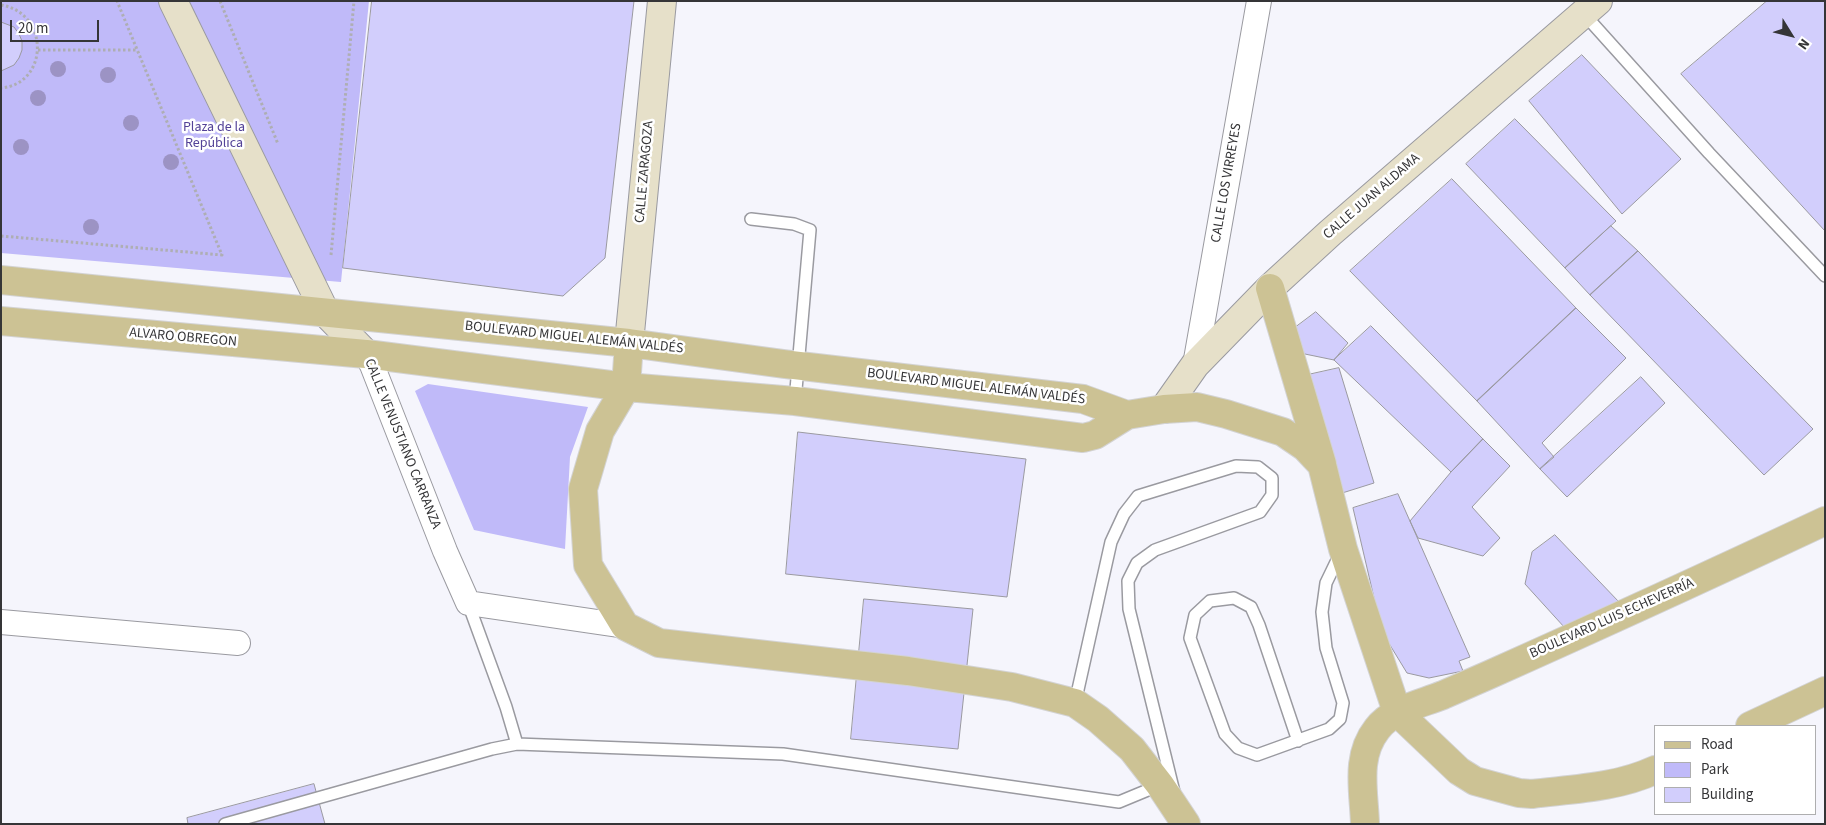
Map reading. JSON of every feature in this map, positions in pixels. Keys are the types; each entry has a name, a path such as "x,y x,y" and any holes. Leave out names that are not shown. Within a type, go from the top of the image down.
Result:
{"main road":[{"name":"CALLE VENUSTIANO CARRANZA","path":"173,1 325,312 366,354"},
{"name":"CALLE ZARAGOZA","path":"629,343 662,1"},
{"name":"CALLE JUAN ALDAMA","path":"1164,409 1195,365 1270,288 1585,5"},
{"path":"1,280 325,312"},
{"path":"1270,288 1322,465 1343,548 1397,712 1459,771 1475,781 1519,793 1532,794 1616,784 1635,779 1654,770"},
{"name":"BOULEVARD MIGUEL ALEMÁN VALDÉS","path":"325,312 629,343 1084,399 1126,415"},
{"name":"ALVARO OBREGON","path":"1,321 366,354"},
{"path":"629,343 626,387 600,431 583,489 588,565 625,626 659,643 908,671 1012,687 1075,703 1098,719 1132,750 1160,785 1183,820"},
{"path":"366,354 626,387 795,401 1083,438 1094,435 1126,415 1164,409 1197,407 1283,432 1305,447 1322,465"},
{"name":"BOULEVARD LUIS ECHEVERRÍA","path":"1365,824 1361,770 1365,750 1377,728 1397,712 1442,696 1672,593 1825,521"},
{"path":"1752,725 1825,692"}],"street":[{"name":"CALLE LOS VIRREYES","path":"1195,365 1259,1"},
{"name":"CALLE VENUSTIANO CARRANZA","path":"366,354 445,551 468,603"},
{"path":"468,603 625,626"},
{"path":"1,622 238,643"}],"lane":[{"path":"1585,5 1709,153 1825,276"},
{"path":"751,219 794,224 810,230 795,401"},
{"path":"1075,703 1112,542 1124,514 1138,496 1236,466 1258,466 1272,478 1272,496 1260,512 1155,550 1137,562 1128,581 1129,609 1183,820"},
{"path":"1298,741 1259,625 1251,607 1234,598 1210,601 1195,615 1190,638 1225,734 1238,748 1257,755 1298,741 1329,729 1340,719 1343,703 1326,648 1322,612 1326,583 1343,548"},
{"path":"468,603 506,707 517,744"},
{"path":"225,824 492,749 517,744 783,754 1119,802 1160,785"}],"path":[{"path":"1,236 222,255 117,1"},
{"path":"220,1 278,145"},
{"path":"330,262 354,1"},
{"path":"1,5 22,13 31,24 37,37 38,50 35,63 28,74 18,83 1,88"},
{"path":"38,50 137,50"}],"green space":[{"name":"Plaza de la República","path":"1,1 369,1 341,282 1,253"},
{"path":"428,384 588,407 570,457 565,549 474,530 415,391"}],"building":[{"path":"372,1 634,1 605,258 563,296 343,268"},
{"path":"1767,1 1825,1 1825,231 1681,74"},
{"path":"1,22 14,27 22,41 22,50 14,65 1,71"},
{"path":"1582,55 1681,159 1622,214 1529,101"},
{"path":"1515,119 1616,221 1565,268 1466,164"},
{"path":"1452,179 1576,308 1477,401 1350,271"},
{"path":"1611,226 1638,251 1590,295 1565,268"},
{"path":"1638,251 1813,429 1764,475 1590,295"},
{"path":"1576,308 1626,358 1542,443 1554,457 1540,469 1477,401"},
{"path":"1316,312 1348,343 1334,360 1300,353 1292,330"},
{"path":"1371,326 1483,439 1451,472 1334,360"},
{"path":"1339,368 1374,483 1339,494 1303,376"},
{"path":"1641,377 1665,403 1567,497 1540,469"},
{"path":"798,432 1026,459 1007,597 786,574"},
{"path":"1483,439 1510,466 1472,507 1500,538 1483,556 1418,538 1410,521 1451,472"},
{"path":"1398,494 1470,657 1459,661 1463,671 1429,678 1407,673 1382,632 1353,508"},
{"path":"1555,535 1619,602 1565,628 1525,584 1532,552"},
{"path":"864,599 973,609 958,749 851,739"},
{"path":"314,784 325,824 188,824 187,818"}]}
